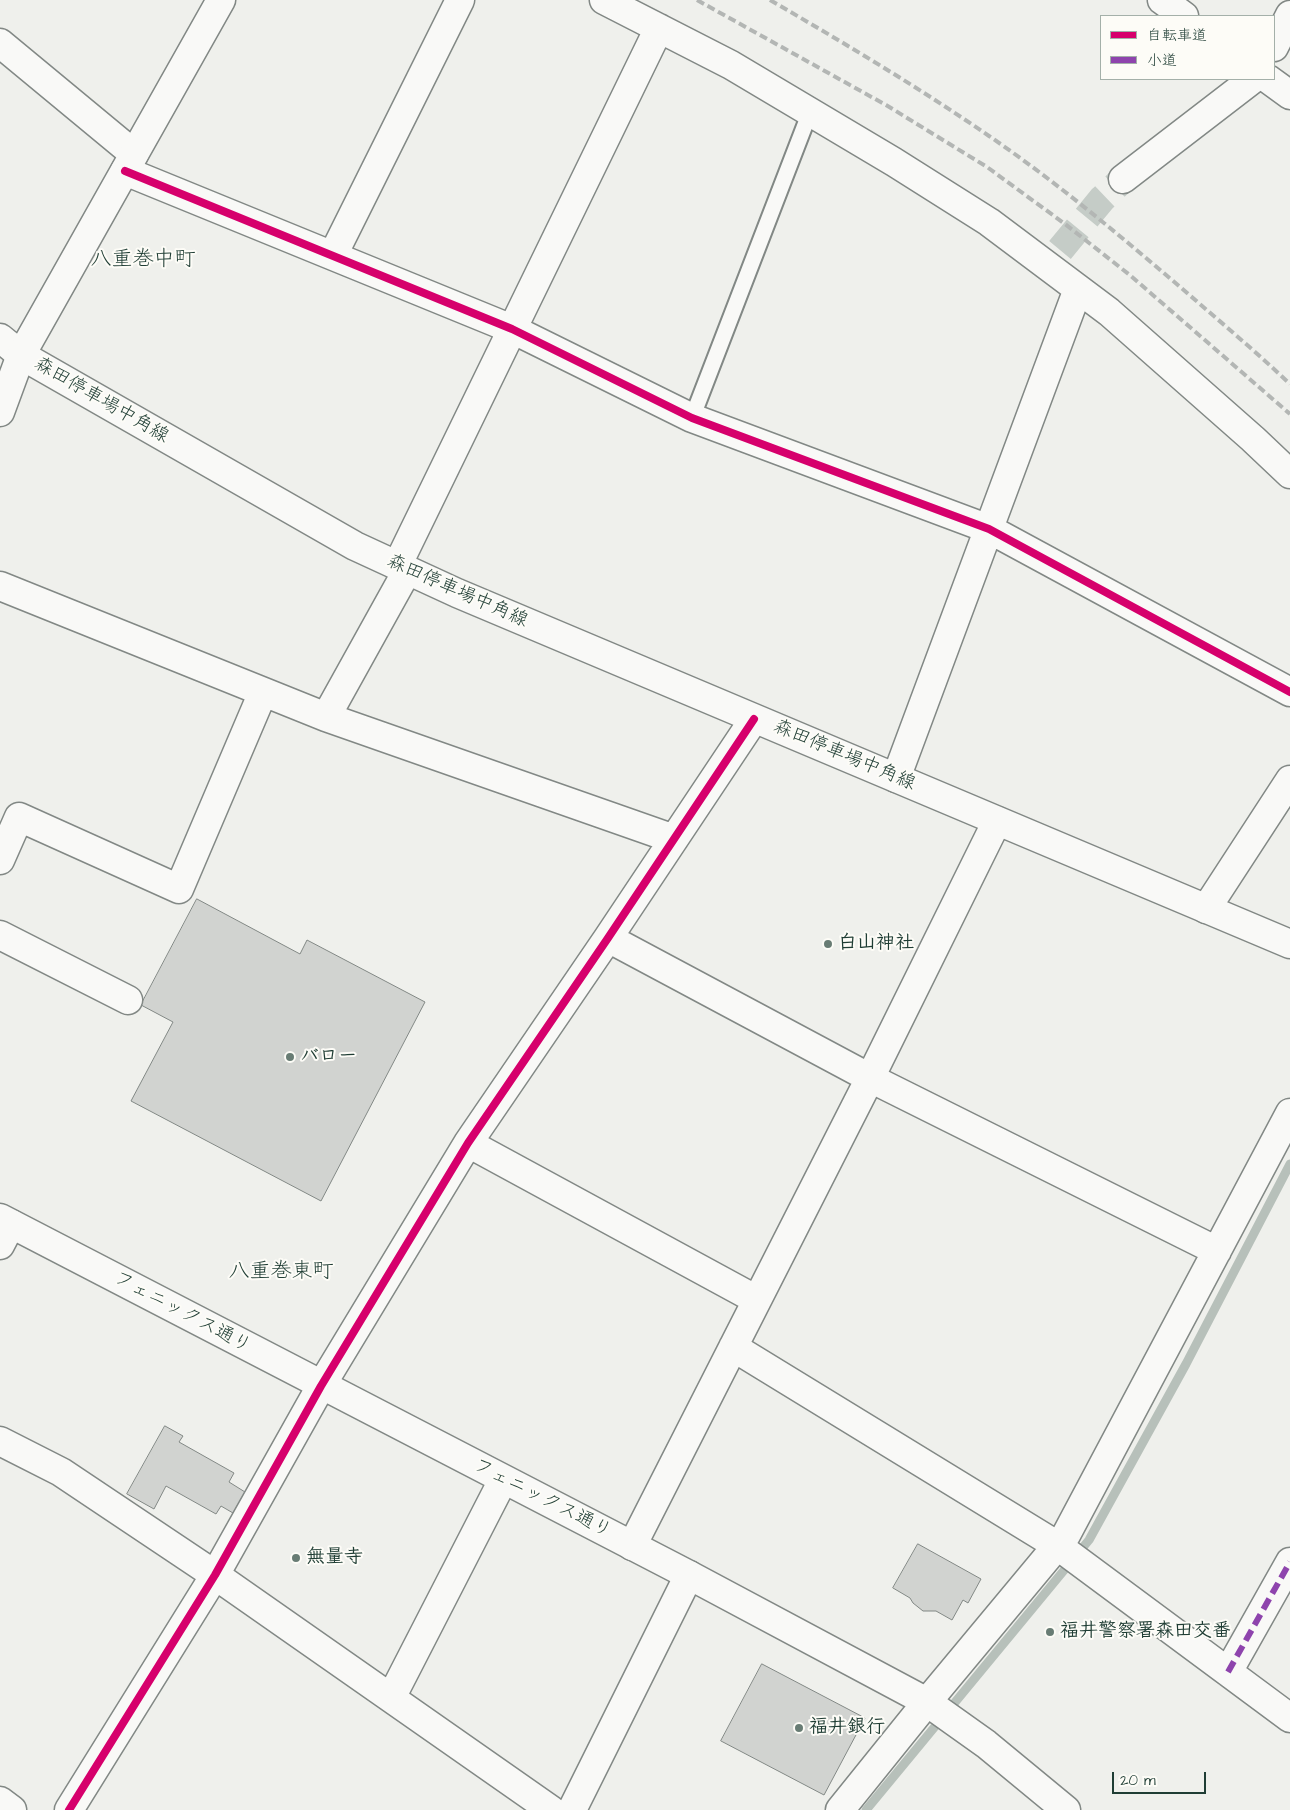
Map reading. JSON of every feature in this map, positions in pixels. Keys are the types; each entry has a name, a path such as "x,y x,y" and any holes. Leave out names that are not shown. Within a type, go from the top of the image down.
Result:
{"street":[{"name":"森田停車場中角線","path":"221,0 21,355 355,546 402,568 754,719 1290,944"},
{"path":"332,255 460,0"},
{"path":"604,0 731,65 894,162 989,222 1054,258 1078,289 1109,312 1290,474"},
{"path":"1162,0 1183,15"},
{"path":"1275,45 1290,15"},
{"path":"326,717 402,568 512,329 659,28"},
{"path":"0,43 130,162 332,255 512,329 692,418 988,530 1290,692"},
{"path":"1123,179 1252,80"},
{"path":"1269,80 1290,95"},
{"path":"896,778 1078,289"},
{"path":"0,338 21,355 0,412"},
{"path":"0,586 326,717 674,839"},
{"path":"0,860 20,817 179,889 264,692"},
{"path":"69,1810 215,1575 322,1386 468,1143 754,719"},
{"path":"1206,909 1290,780"},
{"path":"632,1546 870,1078 997,821"},
{"path":"0,935 128,1000"},
{"path":"608,938 870,1078 1217,1251"},
{"path":"840,1810 927,1702 1066,1536 1290,1113"},
{"path":"468,1143 757,1300"},
{"name":"フェニックス通り","path":"4,1229 322,1386 689,1575 927,1702 986,1744 1066,1810"},
{"path":"733,1347 1058,1546 1290,1718"},
{"path":"0,1441 61,1472 215,1575 550,1810"},
{"path":"391,1698 503,1480"},
{"path":"1228,1672 1290,1562"},
{"path":"572,1810 689,1575"},
{"path":"0,1801 12,1810"}],"lane":[{"path":"692,418 810,112"}],"building":[{"path":"197,899 300,954 307,940 425,1002 321,1201 131,1101 173,1022 141,1005"},
{"path":"165,1426 183,1436 179,1442 234,1473 229,1482 245,1492 233,1513 221,1506 216,1514 166,1486 154,1509 127,1494"},
{"path":"918,1544 981,1579 968,1603 963,1600 952,1620 936,1611 923,1611 910,1598 893,1588"},
{"path":"762,1664 865,1718 824,1795 721,1741"}],"waterway":[{"path":"866,1810 1089,1540 1186,1364 1290,1164"}],"tunnel":[{"path":"1060,250 1102,199 1123,179"}],"railway":[{"path":"697,0 886,105 987,167 1065,224 1131,276 1290,414"},
{"path":"770,0 935,100 1038,171 1156,266 1290,384"}],"marked path":[{"path":"1228,1672 1290,1562"}],"cycle path":[{"path":"125,171 512,329 692,418 989,529 1290,692"},
{"path":"69,1810 215,1575 321,1386 468,1143 754,719"}],"place":[{"name":"白山神社","path":"828,944"},
{"name":"バロー","path":"290,1057"},
{"name":"無量寺","path":"296,1558"},
{"name":"福井警察署森田交番","path":"1050,1632"},
{"name":"福井銀行","path":"799,1728"}],"district":[{"name":"八重巻中町","path":"143,261"},
{"name":"八重巻東町","path":"281,1273"}]}
